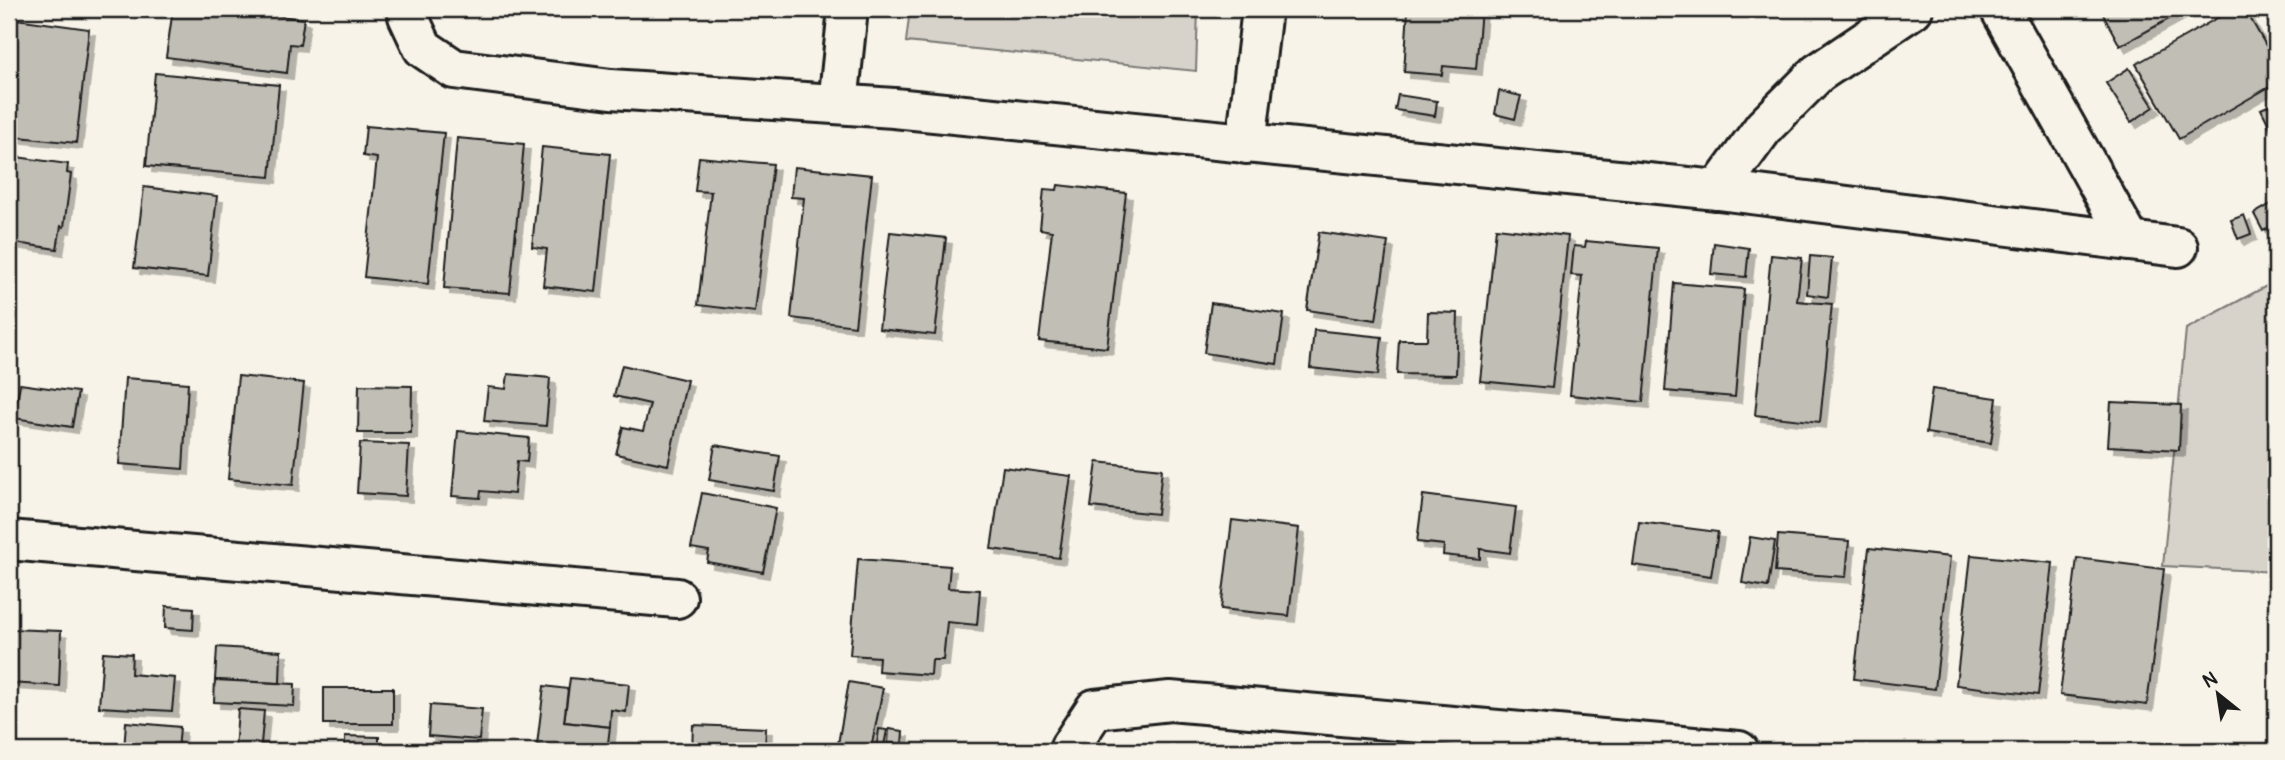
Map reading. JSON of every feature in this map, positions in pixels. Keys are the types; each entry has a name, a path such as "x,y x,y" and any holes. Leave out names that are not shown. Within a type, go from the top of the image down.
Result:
{"street":[{"path":"408,9 408,16 423,48 454,69 611,89 838,104 1718,190 2178,247"},
{"path":"838,104 848,9"},
{"path":"1246,144 1262,9"},
{"path":"1718,190 1764,127 1818,73 1913,9"},
{"path":"2000,9 2130,241"},
{"path":"9,540 677,598"},
{"path":"1070,751 1095,709 1170,701 1529,742 1739,751"}],"shaded area":[{"path":"910,9 1198,9 1196,71 906,42"},
{"path":"2276,281 2276,572 2163,566 2186,329"}],"building":[{"path":"173,9 226,9 304,19 300,45 290,44 287,73 166,57"},
{"path":"1408,9 1481,9 1476,69 1443,66 1442,75 1404,72"},
{"path":"2100,9 2187,9 2120,46"},
{"path":"2233,9 2245,9 2276,63 2276,83 2179,139 2136,64"},
{"path":"2261,9 2276,9 2276,35"},
{"path":"9,18 89,29 76,143 9,136"},
{"path":"2129,68 2154,107 2131,122 2106,83"},
{"path":"155,73 279,85 270,177 146,166"},
{"path":"1499,91 1521,96 1515,119 1495,114"},
{"path":"1398,95 1437,101 1435,116 1395,110"},
{"path":"2276,102 2276,139 2261,109"},
{"path":"366,126 444,133 428,284 364,277 377,158 363,156"},
{"path":"457,138 524,144 510,293 444,288"},
{"path":"542,147 610,154 596,292 543,286 547,249 532,247"},
{"path":"9,156 68,164 67,173 71,174 64,227 61,226 57,249 9,242"},
{"path":"699,157 773,164 755,312 698,305 711,192 695,191"},
{"path":"794,167 872,175 855,326 791,318 804,198 791,197"},
{"path":"1058,185 1126,193 1107,348 1039,341 1052,231 1040,229 1044,189 1057,190"},
{"path":"144,187 217,196 208,276 134,268"},
{"path":"2276,201 2276,223 2263,231 2254,214"},
{"path":"2244,215 2251,234 2238,239 2231,220"},
{"path":"1496,228 1568,236 1552,388 1480,381"},
{"path":"890,232 946,238 935,335 879,329"},
{"path":"1319,232 1388,242 1376,320 1307,310"},
{"path":"1586,241 1658,248 1643,402 1570,395 1582,276 1571,275 1574,246 1585,247"},
{"path":"1714,243 1749,248 1746,277 1711,274"},
{"path":"1771,255 1802,258 1797,301 1832,304 1820,422 1755,415"},
{"path":"1810,256 1832,258 1828,297 1807,294"},
{"path":"1674,283 1744,289 1735,397 1665,391"},
{"path":"1211,303 1284,314 1277,364 1204,353"},
{"path":"1428,312 1458,313 1456,375 1397,374 1399,340 1427,340"},
{"path":"1314,330 1382,337 1378,375 1310,368"},
{"path":"622,365 687,380 668,465 616,454 623,427 643,431 650,404 614,396"},
{"path":"508,374 550,378 546,426 484,421 488,387 506,389"},
{"path":"238,376 304,383 293,485 228,479"},
{"path":"125,378 188,383 183,469 119,464"},
{"path":"20,384 78,392 72,427 14,418"},
{"path":"359,385 412,386 411,433 358,433"},
{"path":"1932,389 1997,398 1991,443 1926,433"},
{"path":"2111,402 2181,405 2179,450 2108,446"},
{"path":"458,431 529,438 527,462 517,461 514,494 481,491 480,498 452,496"},
{"path":"360,443 409,445 406,496 357,493"},
{"path":"715,445 780,456 774,491 709,480"},
{"path":"1097,462 1162,469 1157,514 1091,507"},
{"path":"1003,467 1071,476 1059,558 991,549"},
{"path":"702,493 776,508 763,572 707,562 709,551 691,548"},
{"path":"1423,495 1516,507 1510,553 1480,549 1480,559 1443,555 1444,545 1417,542"},
{"path":"1232,520 1299,528 1289,616 1221,609"},
{"path":"1639,522 1718,532 1711,576 1633,565"},
{"path":"1778,535 1849,541 1846,577 1775,572"},
{"path":"1750,537 1775,541 1768,587 1742,583"},
{"path":"1869,548 1950,557 1935,689 1854,679"},
{"path":"1971,555 2053,563 2038,695 1956,685"},
{"path":"2077,558 2164,569 2147,705 2060,695"},
{"path":"858,559 950,566 948,588 980,590 977,625 947,622 943,660 932,660 931,675 878,671 879,657 850,655"},
{"path":"166,606 194,608 193,630 165,628"},
{"path":"9,629 61,631 59,686 9,683"},
{"path":"217,647 281,651 280,683 215,680"},
{"path":"103,652 132,654 131,674 175,678 172,711 99,707"},
{"path":"570,678 629,684 626,712 611,710 610,727 564,722"},
{"path":"215,680 295,684 294,706 214,702"},
{"path":"849,682 883,688 871,749 838,744"},
{"path":"544,686 568,689 564,722 610,727 607,751 537,745"},
{"path":"324,688 393,688 393,724 324,724"},
{"path":"430,705 482,709 479,740 428,736"},
{"path":"238,709 264,711 261,744 288,746 288,751 235,751"},
{"path":"126,722 180,727 178,751 124,751"},
{"path":"693,725 766,728 765,751 692,751"},
{"path":"879,729 887,730 883,751 876,751"},
{"path":"889,729 903,731 902,745 888,743"},
{"path":"345,736 379,737 379,751 345,751"}]}
